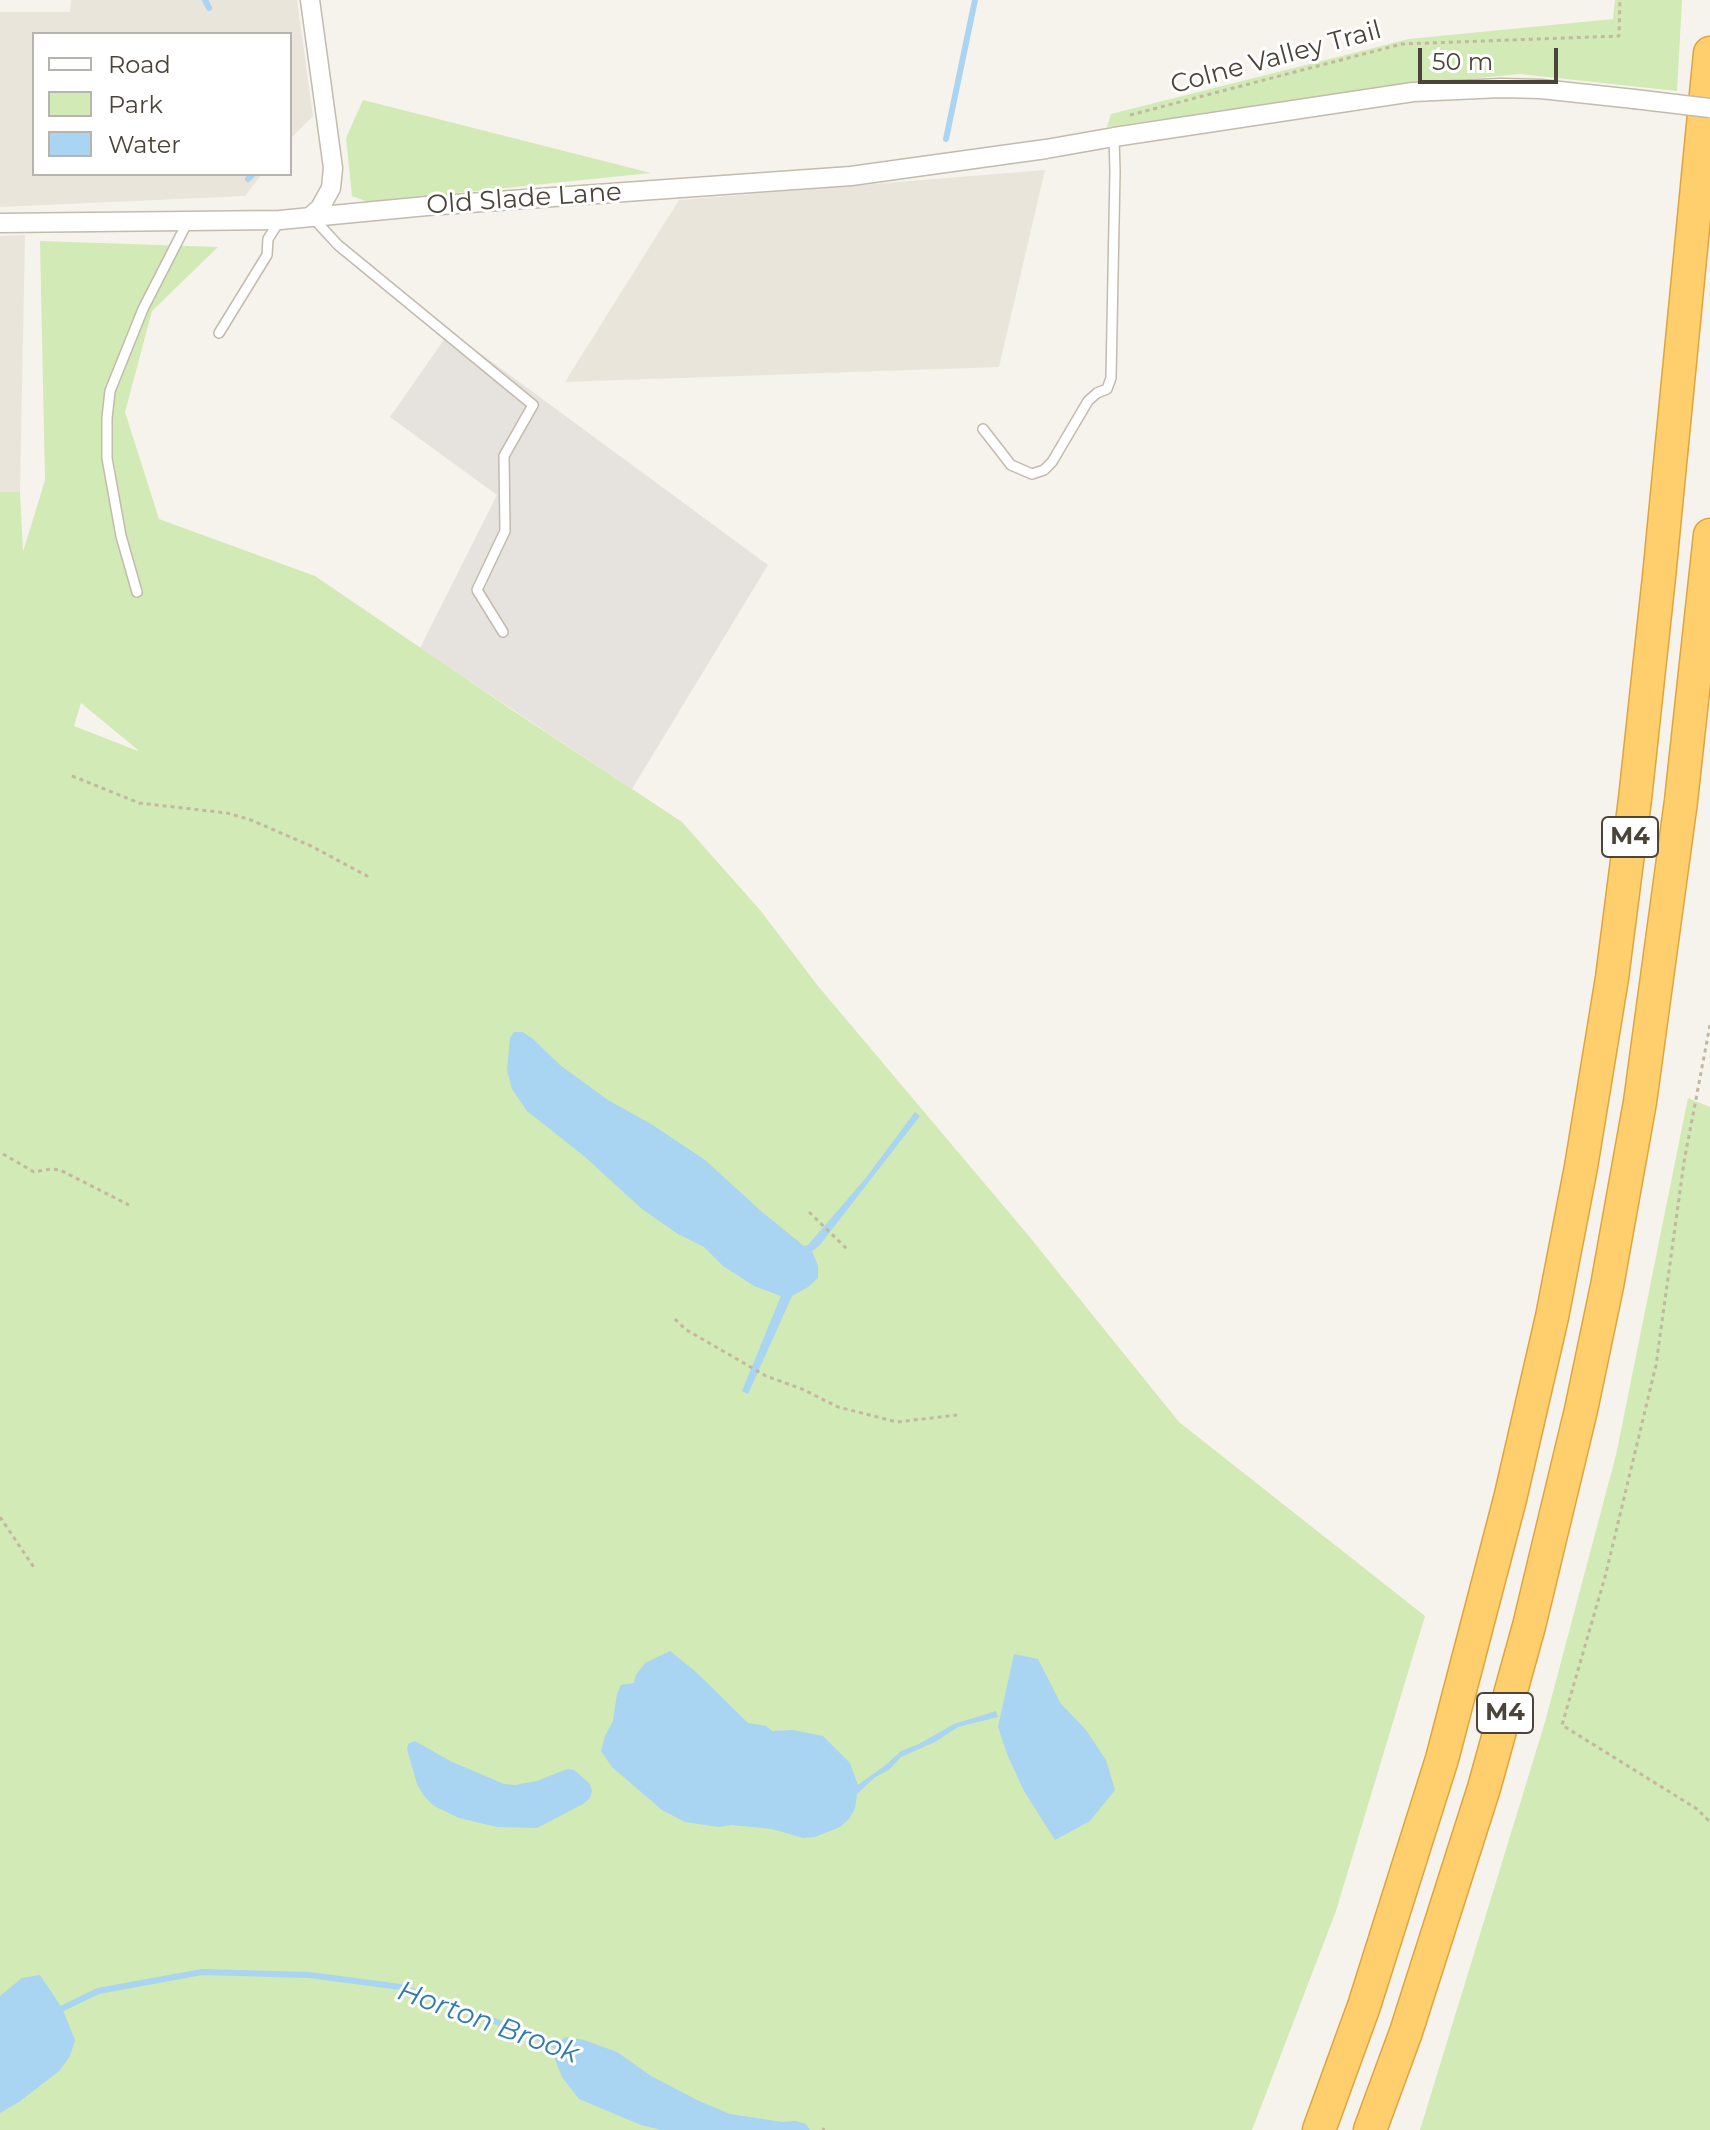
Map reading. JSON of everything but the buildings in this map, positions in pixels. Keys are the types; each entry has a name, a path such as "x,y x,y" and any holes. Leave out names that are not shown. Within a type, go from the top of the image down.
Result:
{"highway":[{"name":"M4","path":"1319,2130 1364,2006 1442,1759 1510,1499 1579,1182 1612,978 1635,799 1710,53"},
{"name":"M4","path":"1370,2130 1410,2018 1484,1788 1532,1612 1581,1410 1607,1286 1642,1086 1681,801 1710,535"}],"street":[{"path":"310,0 333,168 331,188 320,208 311,216"},
{"name":"Old Slade Lane","path":"0,223 280,220 443,205 851,176 1413,92 1528,88 1710,108"}],"lane":[{"path":"983,429 1011,465 1032,474 1044,470 1052,462 1088,401 1107,389 1111,378 1114,137"},
{"path":"311,216 338,245 533,405 504,456 505,531 477,590 503,632"},
{"path":"219,333 267,255 268,239 280,220"},
{"path":"137,592 121,536 107,458 110,391 143,309 188,221"}],"path":[{"name":"Colne Valley Trail","path":"1114,137 1119,118 1402,44 1619,36 1620,0"},
{"path":"72,776 139,803 227,813 251,820 322,851 371,878"},
{"path":"1710,1025 1684,1162 1656,1365 1605,1577 1562,1725 1697,1809 1710,1822"},
{"path":"3,1154 34,1172 60,1170 129,1205"},
{"path":"809,1212 848,1250"},
{"path":"675,1319 685,1329 766,1376 838,1407 897,1422 957,1415"},
{"path":"0,1517 35,1569"}],"shaded area":[{"path":"71,0 297,0 313,116 292,137 292,32 32,32 32,176 260,176 245,196 0,207 0,12 70,12"},
{"path":"1045,170 999,367 565,382 679,200"},
{"path":"25,235 20,492 0,492 0,236"},
{"path":"450,331 768,565 632,789 420,648 497,495 390,417"}],"green space":[{"path":"1615,0 1682,0 1677,91 1520,74 1405,85 1107,127 1111,114 1409,39 1613,19"},
{"path":"363,100 651,173 368,202 352,196 346,138"},
{"path":"40,241 218,247 152,311 125,412 159,519 315,576 682,822 760,910 818,986 1028,1235 1179,1422 1425,1616 1336,1911 1252,2130 0,2130 0,492 20,492 23,552 45,480","holes":["81,703 138,750 74,726"]},
{"path":"1688,1098 1710,1107 1710,2130 1420,2130 1545,1722 1616,1455"}],"water":[{"path":"514,1032 523,1032 561,1066 608,1100 705,1160 804,1246 865,1179 915,1112 920,1116 812,1251 818,1266 818,1278 792,1296 748,1394 742,1391 781,1296 754,1286 723,1266 704,1247 678,1234 642,1209 584,1156 527,1111 512,1089 507,1070 510,1038"},
{"path":"670,1651 748,1723 766,1726 772,1731 793,1730 823,1736 850,1763 858,1785 901,1751 954,1724 996,1711 998,1717 958,1727 935,1742 901,1757 857,1794 855,1809 849,1819 840,1827 815,1837 803,1838 772,1829 685,1822 662,1810 612,1767 601,1751 613,1721 621,1685 634,1683 645,1663"},
{"path":"1014,1654 1038,1659 1061,1704 1086,1730 1106,1760 1115,1790 1090,1821 1055,1840 1024,1791 998,1727"},
{"path":"415,1741 450,1761 504,1784 537,1781 567,1769 574,1770 590,1784 590,1798 537,1828 497,1827 459,1818 434,1806 417,1784 407,1749 408,1744"},
{"path":"40,1975 62,2008 75,2040 70,2056 59,2071 0,2113 0,1996 22,1978"},
{"path":"566,2037 617,2052 651,2076 730,2114 795,2121 806,2124 810,2130 661,2130 641,2125 579,2099 562,2077 555,2059 555,2045"}],"waterway":[{"path":"205,0 209,8"},
{"path":"946,139 975,0"},
{"path":"248,179 251,176"},
{"name":"Horton Brook","path":"57,2011 98,1991 202,1972 309,1975 401,1987 563,2049"}]}
